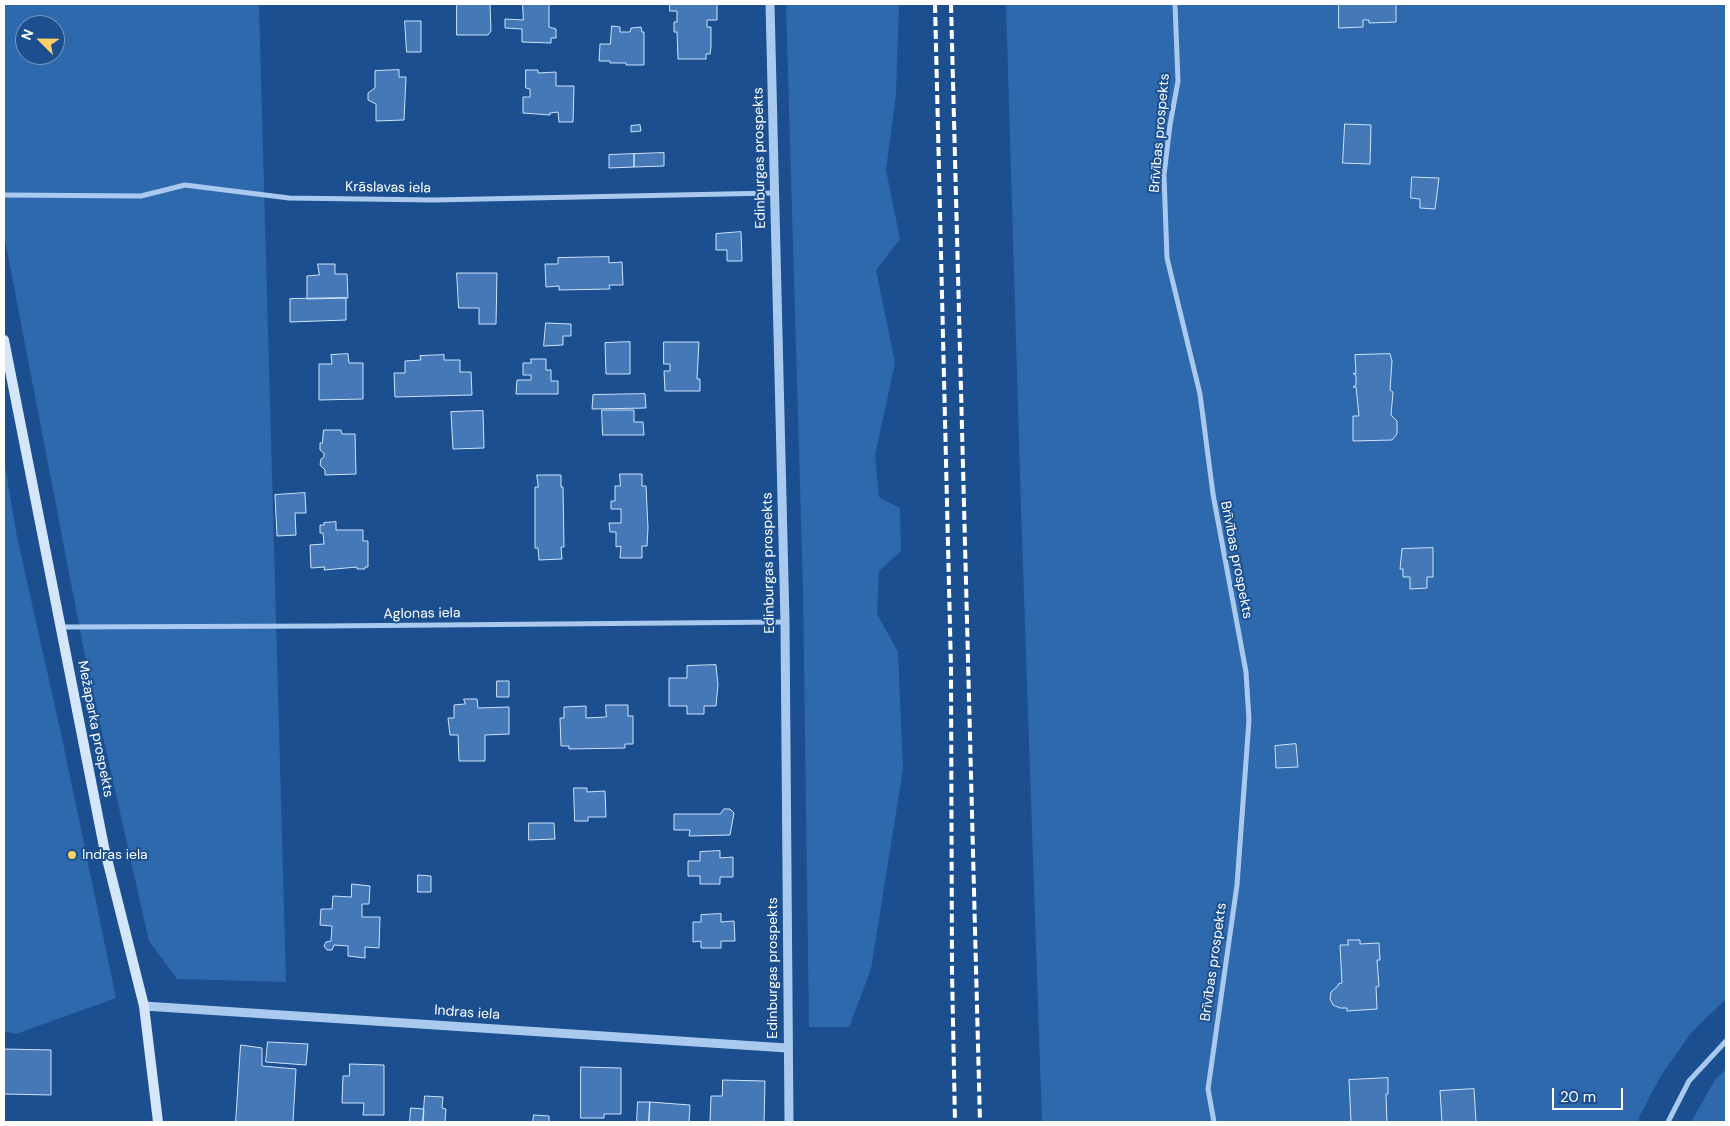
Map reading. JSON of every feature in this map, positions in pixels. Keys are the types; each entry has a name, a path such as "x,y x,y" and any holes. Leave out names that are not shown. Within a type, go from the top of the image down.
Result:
{"main road":[{"name":"Mežaparka prospekts","path":"4,340 104,847 144,1006 158,1122"}],"street":[{"name":"Edinburgas prospekts","path":"770,4 785,622 789,1122"},
{"name":"Brīvības prospekts","path":"1175,4 1178,81 1164,176 1167,258 1200,394 1213,494 1246,672 1249,720 1237,885 1208,1089 1214,1122"},
{"name":"Krāslavas iela","path":"4,195 141,196 185,185 289,198 433,200 774,193"},
{"name":"Aglonas iela","path":"60,627 785,622"},
{"name":"Indras iela","path":"144,1006 787,1048"},
{"path":"1668,1122 1689,1081 1726,1041"}],"shaded area":[{"path":"4,4 259,4 286,982 177,979 149,941 86,661 4,235"},
{"path":"786,4 899,4 896,95 886,170 900,239 876,270 895,363 875,455 879,497 900,508 901,551 879,571 877,614 898,652 903,769 871,969 849,1027 809,1027 803,589"},
{"path":"1006,4 1726,4 1726,999 1691,1033 1662,1074 1638,1122 1042,1122"},
{"path":"4,460 17,537 62,738 116,998 16,1034 4,1031"},
{"path":"1726,1069 1726,1122 1691,1122 1715,1080"}],"building":[{"path":"457,4 490,4 491,31 488,35 457,35"},
{"path":"523,4 549,4 549,27 556,29 556,38 551,38 551,43 522,42 522,29 505,28 505,19 523,20"},
{"path":"670,4 717,4 717,20 707,20 707,27 711,27 711,47 710,54 706,54 706,59 678,59 677,32 674,32 674,22 677,22 677,11 670,11"},
{"path":"1339,4 1396,4 1396,22 1369,23 1369,20 1363,20 1363,27 1339,28"},
{"path":"405,21 421,21 421,52 407,52"},
{"path":"612,26 620,27 620,32 630,32 631,28 641,27 642,32 644,32 644,65 626,65 626,63 599,61 600,44 610,44"},
{"path":"399,70 399,77 406,77 404,120 376,121 376,104 368,100 368,93 375,88 375,71"},
{"path":"526,70 538,70 538,73 556,72 556,86 574,86 573,122 559,122 558,112 550,113 550,115 523,113 523,97 530,97 530,89 526,88"},
{"path":"1345,124 1371,125 1370,164 1343,163"},
{"path":"640,125 641,131 631,132 631,126"},
{"path":"664,153 664,166 634,167 634,154"},
{"path":"634,154 634,167 609,168 609,155"},
{"path":"1412,177 1439,178 1435,209 1420,208 1420,199 1411,198"},
{"path":"741,232 742,261 727,261 727,250 716,250 716,234"},
{"path":"609,257 609,263 622,262 623,285 609,285 610,289 559,290 559,286 546,287 545,264 558,264 558,258"},
{"path":"318,264 335,264 335,274 347,274 348,298 307,299 307,276 319,275"},
{"path":"457,273 497,273 496,324 479,324 479,308 459,308"},
{"path":"346,298 346,320 290,322 290,299"},
{"path":"546,323 571,324 571,336 563,336 563,345 544,346"},
{"path":"630,342 630,374 606,374 605,343"},
{"path":"664,342 699,342 697,379 700,379 700,391 665,391 664,371 670,371 670,364 664,364"},
{"path":"348,354 349,363 363,363 363,399 319,400 319,364 332,364 331,355"},
{"path":"1390,354 1392,361 1390,390 1393,392 1391,415 1397,421 1397,434 1392,440 1353,441 1353,416 1359,416 1356,387 1353,387 1356,385 1356,376 1353,373 1356,374 1355,355"},
{"path":"444,355 444,360 460,360 460,372 471,372 472,395 395,397 394,373 405,373 405,361 421,360 420,356"},
{"path":"531,359 546,359 546,370 551,370 551,381 558,381 558,394 516,394 517,380 531,380 531,375 523,375 523,363 531,363"},
{"path":"645,394 646,408 592,409 593,395"},
{"path":"602,410 634,410 634,422 643,422 644,435 603,435"},
{"path":"483,411 484,448 453,449 451,412"},
{"path":"324,430 341,430 342,434 355,434 356,474 325,475 325,470 320,465 321,459 324,457 324,453 320,450 320,443 322,443"},
{"path":"620,474 642,474 642,486 646,486 647,546 642,546 642,558 620,558 621,546 616,547 616,532 610,532 609,523 621,523 621,509 611,509 611,501 615,501 615,486 620,486"},
{"path":"537,475 561,475 564,547 561,547 562,559 539,560 538,548 535,548 535,487 538,487"},
{"path":"305,493 306,513 295,513 296,535 277,536 275,495"},
{"path":"336,522 336,530 363,530 363,541 368,541 368,567 365,567 365,569 357,569 357,567 324,570 325,567 311,568 310,545 324,544 323,533 320,533 320,525"},
{"path":"1433,548 1433,577 1427,577 1427,588 1410,589 1410,577 1403,577 1403,569 1400,569 1402,549"},
{"path":"716,665 718,685 716,706 704,706 704,714 687,714 687,706 669,706 669,678 687,678 687,666"},
{"path":"497,681 509,681 509,697 497,697"},
{"path":"464,699 477,699 478,708 509,707 509,734 485,735 485,761 459,761 458,735 450,735 448,718 454,718 454,705 465,704"},
{"path":"606,705 628,705 628,716 633,716 633,744 625,744 625,748 569,749 569,746 561,746 560,718 564,718 564,707 586,706 586,718 606,717"},
{"path":"1296,744 1298,767 1276,768 1275,746"},
{"path":"574,788 587,788 587,792 605,791 606,817 588,817 588,821 575,821"},
{"path":"724,809 730,809 734,813 730,835 689,836 690,830 674,830 674,814 720,814"},
{"path":"529,823 554,823 555,839 529,840"},
{"path":"720,851 720,858 733,857 733,877 720,877 720,884 700,884 700,876 688,876 688,861 700,861 700,852"},
{"path":"418,875 431,876 431,892 418,892"},
{"path":"352,884 370,886 369,904 362,904 362,917 380,917 379,948 365,947 365,958 348,956 348,946 334,945 332,950 327,950 324,946 326,942 331,941 332,926 320,925 321,909 332,909 333,896 351,897"},
{"path":"721,914 721,922 734,921 735,941 721,941 721,948 701,948 701,941 693,942 693,922 701,922 701,915"},
{"path":"1348,940 1360,940 1360,944 1379,943 1380,960 1377,960 1379,986 1376,987 1377,1009 1347,1011 1347,1008 1333,1005 1330,999 1331,992 1338,984 1342,983 1340,945 1348,945"},
{"path":"268,1042 308,1044 306,1065 266,1062"},
{"path":"241,1045 262,1048 262,1066 296,1069 293,1122 236,1122"},
{"path":"4,1049 51,1050 51,1095 4,1094"},
{"path":"350,1064 384,1065 384,1115 363,1115 364,1103 342,1103 343,1076 349,1076"},
{"path":"581,1067 621,1068 621,1114 604,1114 604,1118 581,1118"},
{"path":"1388,1078 1388,1094 1386,1094 1387,1122 1351,1122 1349,1080"},
{"path":"723,1080 765,1081 764,1122 710,1122 711,1096 722,1096"},
{"path":"1474,1089 1476,1122 1442,1122 1440,1091"},
{"path":"425,1096 443,1097 442,1108 446,1109 445,1122 423,1122"},
{"path":"638,1102 650,1102 649,1122 637,1122"},
{"path":"650,1102 690,1105 689,1122 649,1122"},
{"path":"411,1108 424,1109 423,1122 410,1122"},
{"path":"534,1115 549,1116 549,1122 533,1122"}],"railway":[{"path":"935,4 951,669 952,972 955,1122"},
{"path":"951,4 980,1122"}],"place":[{"name":"Indras iela","path":"72,855"}]}
